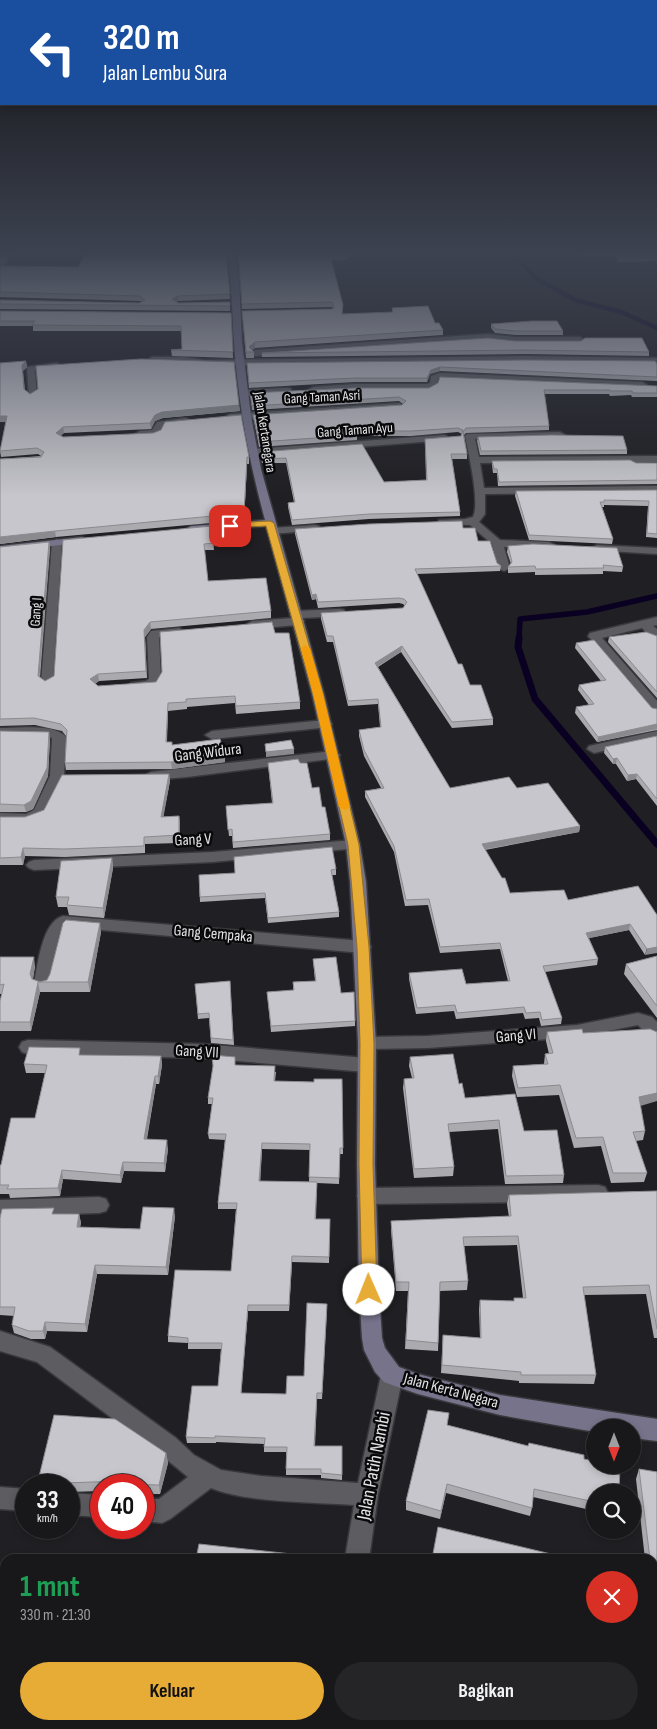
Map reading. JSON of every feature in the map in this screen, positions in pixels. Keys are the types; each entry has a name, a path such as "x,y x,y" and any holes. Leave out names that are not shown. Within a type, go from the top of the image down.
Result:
{"street":[{"name":"Jalan Kertanegara","path":"239,335 246,416 271,527"},
{"path":"241,358 488,337 515,340 580,340"},
{"path":"139,360 241,358 657,362"},
{"path":"32,395 30,369 66,365"},
{"path":"244,393 355,387 429,387 434,384 434,378 440,376 656,386"},
{"name":"Gang Taman Asri","path":"219,418 399,406"},
{"path":"133,435 156,433 160,424 163,423 191,420"},
{"path":"433,522 471,521 478,519 481,513 475,460 470,436 560,435"},
{"name":"Gang Taman Ayu","path":"253,452 458,437"},
{"path":"475,460 657,459"},
{"path":"478,491 657,489"},
{"path":"471,521 497,543 504,568"},
{"path":"182,530 271,527 322,528"},
{"name":"Jalan Kerta Negara","path":"271,527 318,694 353,845 363,947 367,1044 367,1196 372,1338 375,1350 383,1364 392,1374 450,1393 617,1426 657,1430"},
{"path":"0,549 96,538"},
{"name":"Gang I","path":"47,683 57,542"},
{"path":"497,543 557,546"},
{"path":"587,547 657,551"},
{"path":"238,626 351,612"},
{"path":"657,636 651,623 597,634 594,637 657,709"},
{"path":"125,686 150,685 155,679 153,637 155,634 189,631"},
{"path":"212,735 325,724"},
{"path":"0,732 46,732 57,734 59,737 62,776 40,813 36,816 0,818"},
{"path":"594,749 657,735"},
{"name":"Gang Widura","path":"136,776 186,773 333,755"},
{"name":"Gang V","path":"34,865 213,857 353,845"},
{"name":"Gang Cempaka","path":"42,983 55,929 63,921 363,947"},
{"name":"Gang VI","path":"367,1044 428,1042 577,1031 638,1019 646,1021 657,1034"},
{"name":"Gang VII","path":"28,1047 202,1051 366,1065"},
{"path":"367,1196 618,1192"},
{"path":"0,1208 99,1205"},
{"path":"0,1341 43,1354 168,1446 186,1463 221,1482 367,1495"},
{"name":"Jalan Patih Nambi","path":"358,1554 367,1495 392,1374"},
{"path":"155,1511 162,1512 209,1476"},
{"path":"0,1498 15,1499"}],"building":[{"path":"181,335 232,335 233,352 171,350 182,349"},
{"path":"244,335 370,335 255,342 249,347 254,352 246,352"},
{"path":"488,338 515,341 581,341 585,338 642,338 649,352 525,350 262,353"},
{"path":"141,359 234,362 239,405 162,412 155,415 150,423 63,427 56,433 63,437 153,433 161,430 165,422 241,415 249,457 247,457 244,513 0,537 0,459 41,457 44,452 37,448 0,451 7,416 0,416 0,363 26,361 22,365 24,389 30,394 38,389 36,366"},
{"path":"525,360 655,361 657,364 657,377 440,367 431,370 427,378 355,378 249,383 247,363"},
{"path":"440,377 657,386 657,393 633,393 632,391 610,390 544,390 549,426 466,428 463,432 467,454 451,454 460,512 369,514 292,520 288,503 295,502 286,458 262,459 260,452 362,444 384,482 427,480 425,439 461,436 463,430 458,428 411,431 355,431 357,435 259,442 253,415 402,405 406,401 399,397 252,406 250,393 355,388 429,388 438,383"},
{"path":"623,436 627,450 481,451 478,437"},
{"path":"630,460 636,463 657,463 657,480 499,482 497,469 494,469 492,461"},
{"path":"657,490 657,534 647,533 649,501 604,500 604,502 600,502 613,539 529,535 516,491"},
{"path":"462,521 463,528 475,528 478,541 490,541 497,563 501,566 415,569 458,664 462,664 470,685 481,685 493,719 452,722 402,646 375,663 450,788 509,777 517,788 548,783 580,826 482,844 502,878 505,878 510,893 564,890 568,900 638,886 657,915 657,947 647,949 630,924 586,933 598,959 543,966 562,1018 542,1020 540,1012 526,1013 524,1007 457,1013 455,1005 417,1008 409,973 462,969 466,984 510,981 500,943 440,947 429,899 406,900 394,846 365,791 384,788 364,750 359,730 381,727 378,699 348,701 333,636 327,636 321,613 403,608 407,602 399,598 318,602 316,594 312,595 295,529"},
{"path":"212,526 214,543 204,544 208,581 266,578 271,611 150,622 144,630 146,671 98,674 90,679 98,686 156,682 162,672 160,632 272,622 275,633 289,633 300,702 236,706 235,696 186,699 186,702 168,703 166,742 172,742 172,745 220,739 225,755 171,762 65,763 67,730 61,724 34,718 0,719 0,547 49,542 38,676 45,681 54,676 63,540"},
{"path":"533,544 617,548 623,567 603,565 604,568 536,569 535,566 508,567 512,562 508,546"},
{"path":"646,632 657,636 657,692 609,637"},
{"path":"594,640 652,708 657,709 657,724 598,737 576,707 594,704 579,685 606,680 576,643"},
{"path":"0,731 49,732 47,768 31,801 24,805 0,804"},
{"path":"657,736 657,799 637,774 628,775 617,758 613,759 605,747"},
{"path":"291,740 294,749 266,752 265,744"},
{"path":"298,759 300,763 307,763 312,788 319,787 322,807 325,807 330,834 233,842 232,829 228,830 226,806 273,803 268,763"},
{"path":"169,774 161,817 179,816 179,835 144,837 144,846 64,849 23,848 21,857 0,858 0,817 25,817 44,810 62,775"},
{"path":"332,847 336,869 331,870 339,912 268,918 265,893 200,897 199,875 235,873 234,857"},
{"path":"112,858 103,908 67,905 69,897 56,897 61,861"},
{"path":"66,920 100,923 88,982 40,982 47,980 50,974 63,923"},
{"path":"657,956 657,1006 626,964"},
{"path":"0,957 34,957 30,974 32,979 40,982 38,982 30,1022 0,1022 0,1001 4,984 0,985"},
{"path":"336,957 341,993 354,992 355,1021 271,1026 267,992 294,990 293,982 316,981 313,959"},
{"path":"230,981 233,1040 211,1038 209,1013 198,1014 195,984"},
{"path":"582,1029 583,1033 650,1029 657,1032 657,1093 639,1097 645,1131 633,1132 647,1173 613,1173 603,1137 576,1138 560,1085 518,1088 513,1066 548,1064 545,1054 553,1053 547,1032"},
{"path":"29,1047 80,1048 79,1055 161,1056 158,1076 155,1076 144,1139 167,1140 164,1163 123,1162 120,1175 62,1170 58,1188 7,1189 9,1185 0,1185 0,1165 11,1118 35,1118 47,1065 24,1064"},
{"path":"453,1054 459,1084 462,1083 465,1098 515,1094 524,1131 557,1130 564,1175 506,1176 499,1120 448,1124 454,1167 414,1169 404,1079 414,1078 410,1057"},
{"path":"212,1055 235,1057 235,1065 275,1066 274,1081 314,1082 314,1079 342,1079 343,1148 340,1148 339,1178 309,1177 310,1144 262,1143 259,1181 317,1182 315,1219 330,1219 329,1257 292,1256 289,1305 248,1305 241,1393 286,1394 287,1376 304,1376 307,1303 327,1304 322,1393 317,1393 314,1446 342,1446 342,1475 321,1473 321,1469 286,1469 287,1447 264,1447 265,1438 186,1437 192,1386 218,1386 222,1343 188,1343 188,1338 168,1336 175,1270 231,1271 237,1203 218,1203 226,1134 208,1134 213,1098 208,1098 213,1066"},
{"path":"657,1191 657,1329 649,1285 583,1287 596,1375 521,1375 521,1372 442,1365 443,1335 481,1338 480,1300 514,1301 514,1298 526,1298 518,1236 463,1237 468,1281 440,1282 438,1343 406,1340 409,1282 396,1282 391,1221 511,1216 509,1195"},
{"path":"143,1207 174,1208 166,1267 95,1265 85,1324 45,1322 43,1331 29,1331 12,1325 15,1307 0,1307 0,1218 2,1209 54,1208 52,1214 79,1214 77,1227 140,1229"},
{"path":"428,1410 449,1413 447,1425 528,1446 529,1443 584,1455 584,1459 586,1459 586,1474 620,1474 619,1484 586,1484 586,1500 534,1489 532,1508 447,1484 441,1511 406,1501"},
{"path":"54,1415 115,1419 166,1453 159,1485 155,1485 155,1474 90,1474 90,1482 80,1482 80,1474 40,1474"},
{"path":"641,1469 657,1472 657,1554 649,1554 640,1474"},
{"path":"438,1527 551,1554 433,1554"},
{"path":"199,1544 292,1554 197,1554"}],"waterway":[{"path":"519,639 520,619 587,612 657,596"},
{"path":"519,638 518,647 535,699 657,844"}],"slow traffic":[{"path":"305,648 345,807"}],"route":[{"path":"230,526 270,523 311,666 353,845 363,947 367,1044 366,1164 369,1290"}]}
